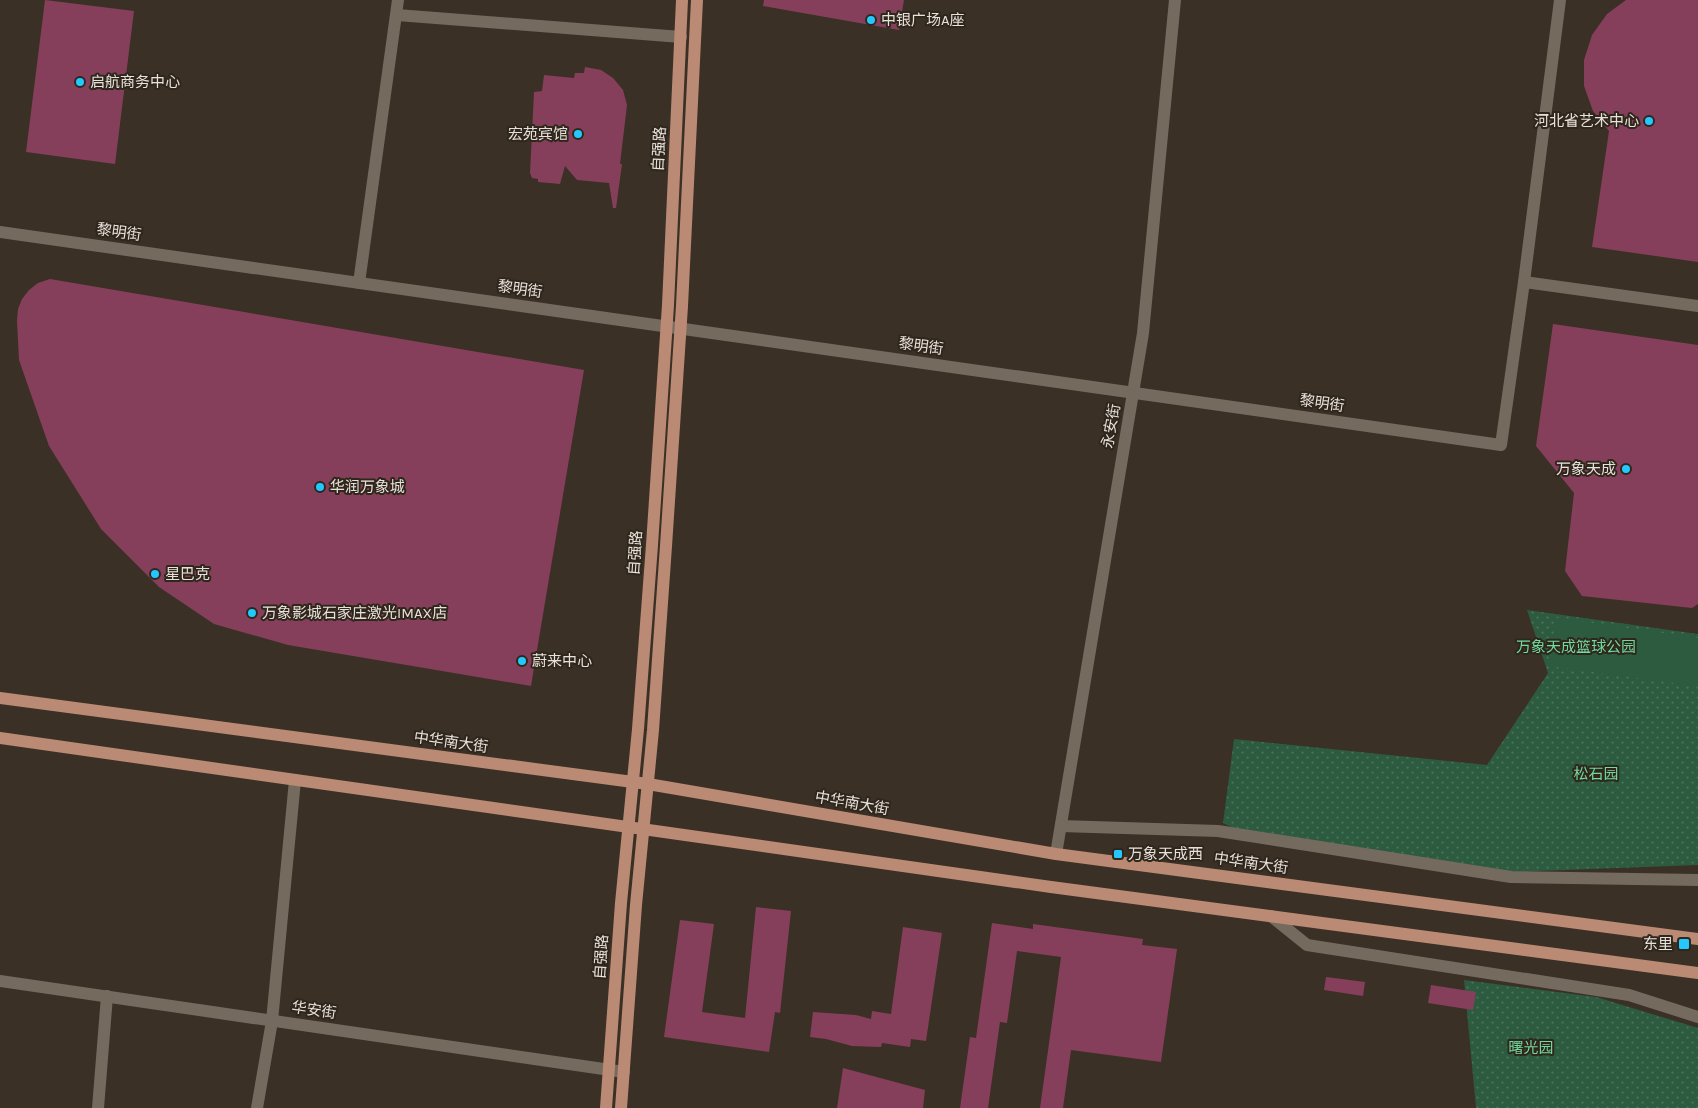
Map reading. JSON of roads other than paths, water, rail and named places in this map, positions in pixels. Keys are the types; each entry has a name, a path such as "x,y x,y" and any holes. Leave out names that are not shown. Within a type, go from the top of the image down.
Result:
{"main road":[{"name":"自强路","path":"606,1108 621,903 639,719 666,326 682,0"},
{"name":"自强路","path":"621,1108 648,784 681,328 697,0"},
{"name":"中华南大街","path":"0,698 648,784 1056,854 1698,939"},
{"path":"0,738 643,830 1698,973"}],"street":[{"path":"359,283 398,0"},
{"name":"永安街","path":"1056,854 1143,333 1175,0"},
{"path":"1560,0 1524,282 1698,306"},
{"path":"397,15 681,37"},
{"name":"黎明街","path":"0,232 1501,445 1524,282"},
{"path":"257,1108 272,1021 295,780"},
{"path":"1061,826 1218,831 1511,877 1698,880"},
{"path":"1271,916 1307,945 1629,995 1698,1017"},
{"name":"华安街","path":"0,980 624,1072"},
{"path":"98,1108 107,996"}],"place":[{"name":"中银广场A座","path":"871,20"},
{"name":"启航商务中心","path":"80,82"},
{"name":"河北省艺术中心","path":"1649,121"},
{"name":"宏苑宾馆","path":"578,134"},
{"name":"万象天成","path":"1626,469"},
{"name":"华润万象城","path":"320,487"},
{"name":"星巴克","path":"155,574"},
{"name":"万象影城石家庄激光IMAX店","path":"252,613"},
{"name":"蔚来中心","path":"522,661"},
{"name":"万象天成西","path":"1118,854"},
{"name":"东里","path":"1684,944"}],"park label":[{"name":"万象天成篮球公园","path":"1576,647"},
{"name":"松石园","path":"1596,774"},
{"name":"曙光园","path":"1531,1048"}]}
